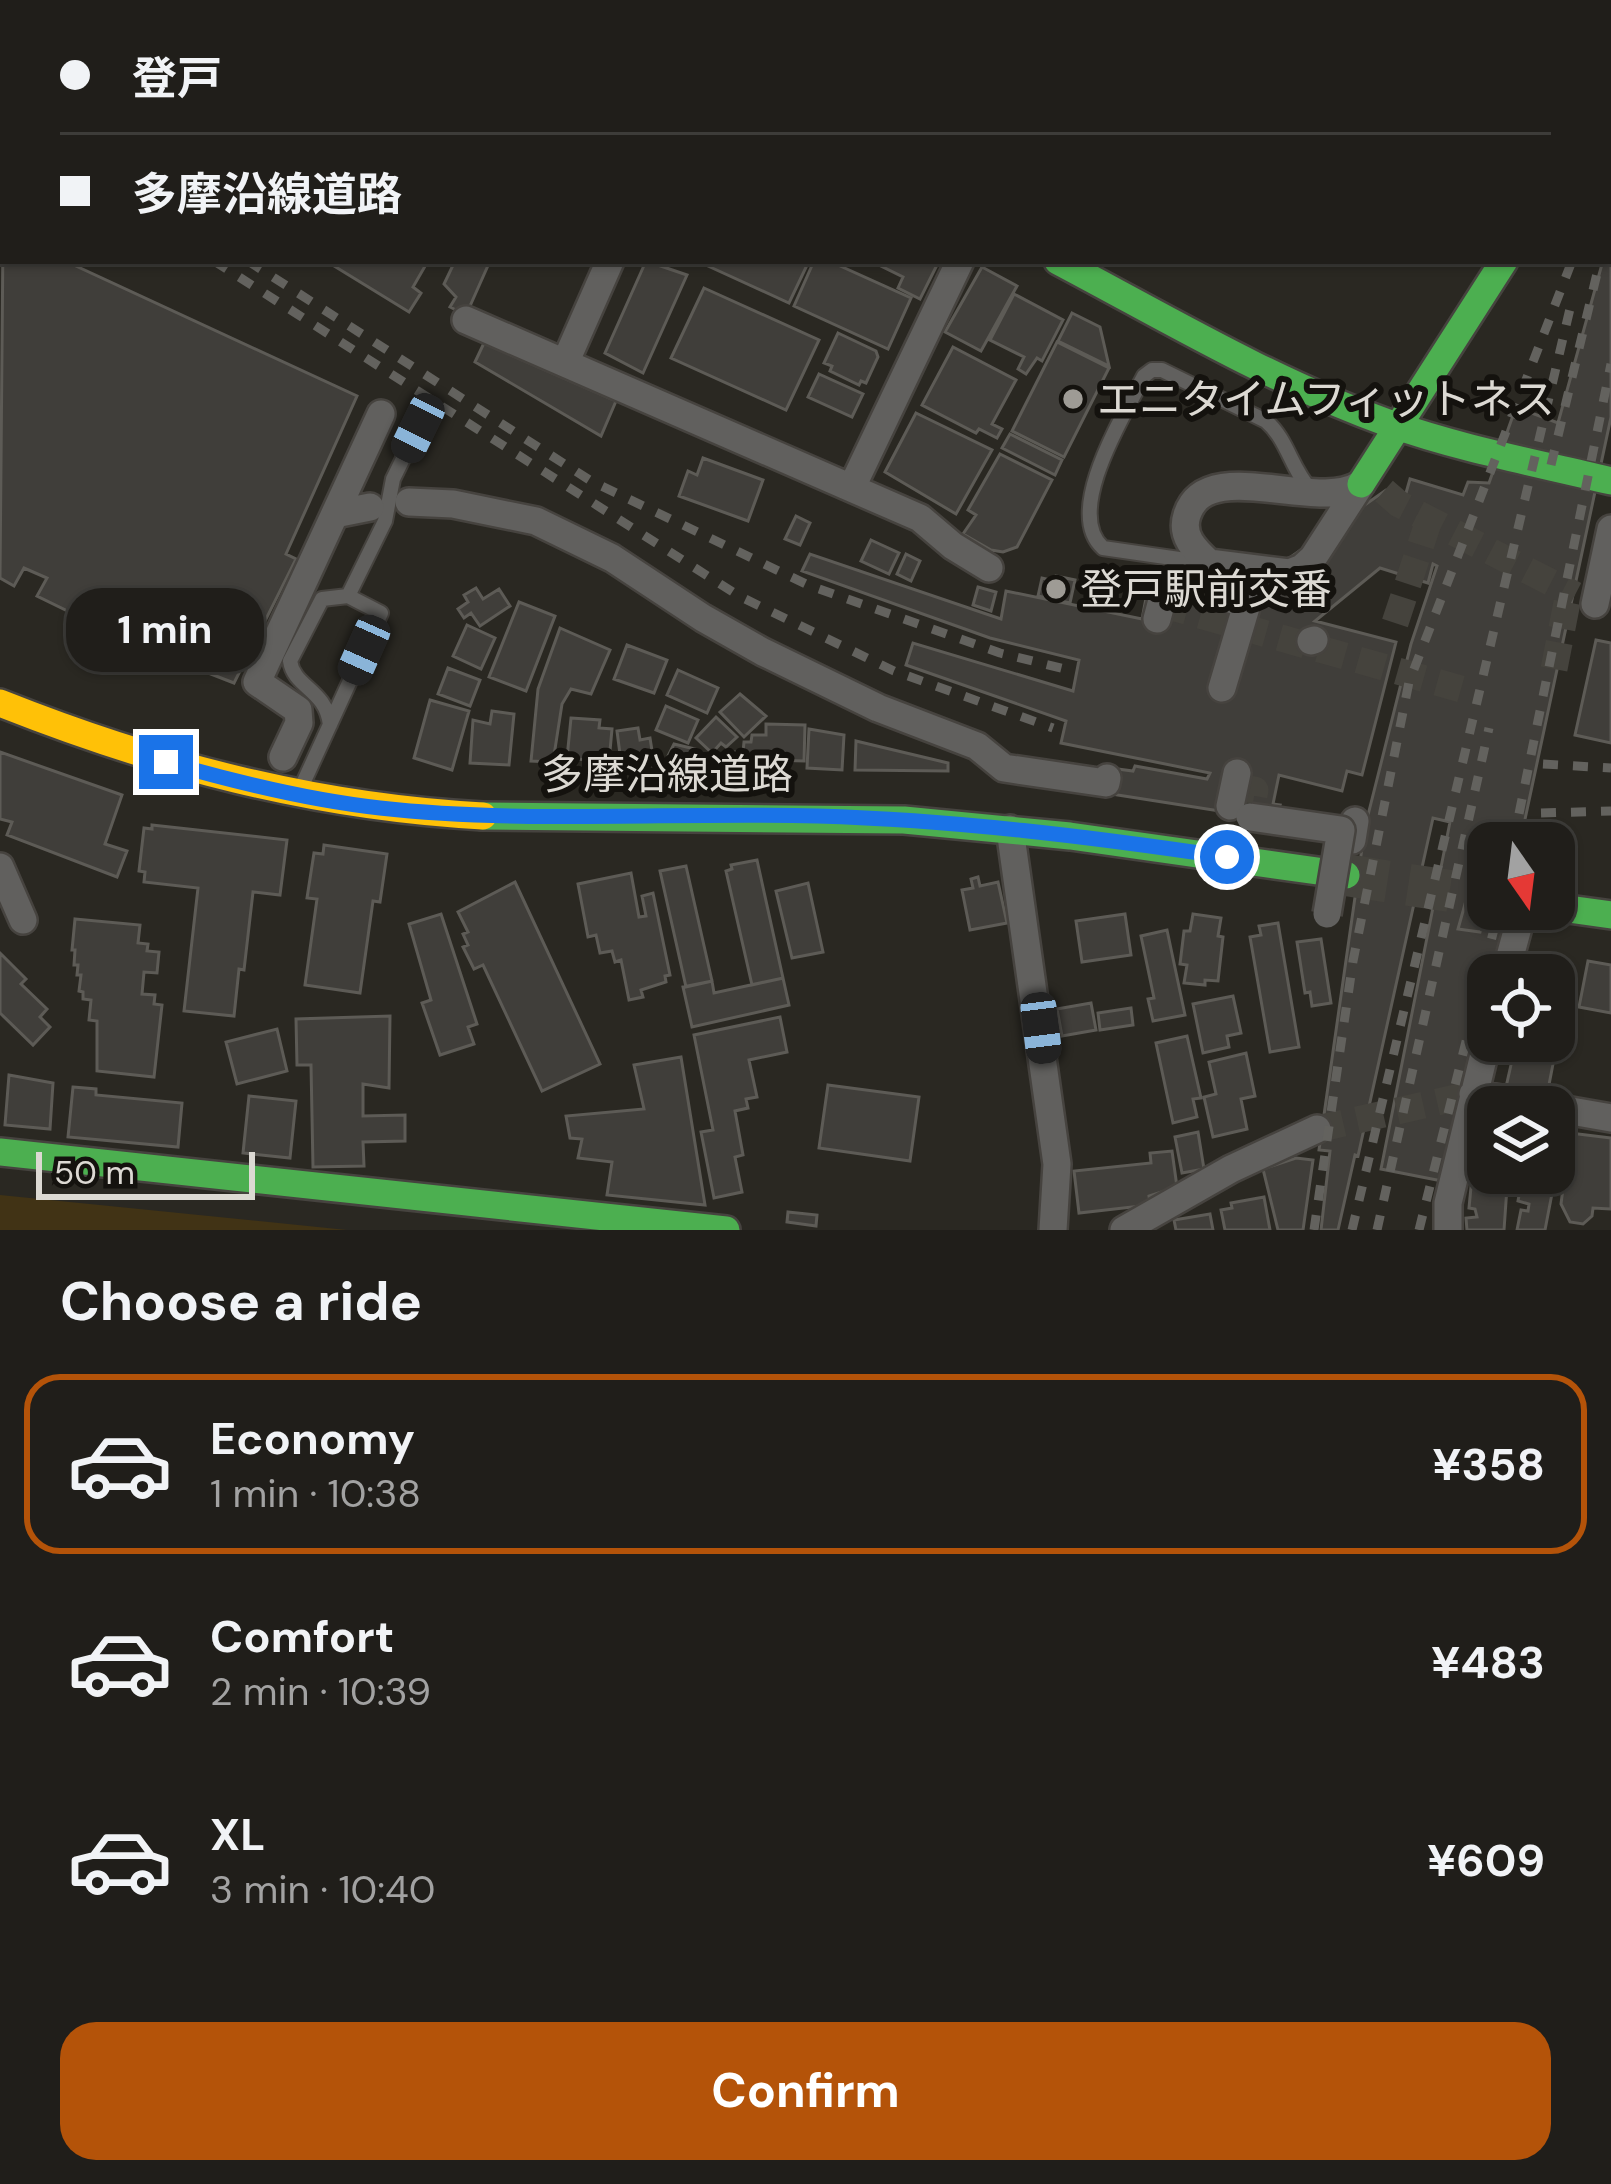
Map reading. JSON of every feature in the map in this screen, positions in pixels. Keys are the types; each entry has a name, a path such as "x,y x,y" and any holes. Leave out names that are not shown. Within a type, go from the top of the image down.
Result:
{"street":[{"path":"565,363 609,264"},
{"path":"852,487 960,264"},
{"path":"1064,264 1269,370 1399,426 1611,481"},
{"path":"1375,486 1341,495 1242,486 1206,492 1195,500 1184,525 1196,551 1209,563 1289,573 1302,568 1375,486 1399,426 1502,264"},
{"path":"466,320 920,518 989,568"},
{"path":"283,758 299,723 298,710 257,682 381,414"},
{"path":"409,502 453,504 536,520 612,558 763,652 878,707 977,746 1004,768 1106,783 1107,778"},
{"path":"334,514 370,508"},
{"path":"1594,604 1611,529"},
{"path":"1222,688 1247,604 1233,600"},
{"name":"多摩沿線道路","path":"0,703 132,752 298,795 378,808 464,815 822,816 1010,829 1346,875"},
{"path":"1237,773 1240,812 1341,830 1327,914"},
{"path":"1010,829 1057,1164 1055,1230"},
{"path":"0,867 22,920"},
{"path":"1575,910 1611,915"},
{"path":"1575,1112 1611,1118"},
{"path":"1448,1230 1448,1203 1467,1120"},
{"path":"1124,1230 1231,1169 1317,1129"},
{"path":"0,1152 726,1230"}],"lane":[{"path":"1209,563 1103,548 1089,526 1092,495 1108,447 1144,376 1152,370 1162,370 1266,421 1286,444 1302,480 1321,495"},
{"path":"348,596 385,521 392,479 418,428"},
{"path":"298,795 381,614 348,596 322,599 290,661 297,678 321,697 330,725"}],"shaded area":[{"path":"0,1195 347,1230 0,1230"}],"building":[{"path":"3,264 71,264 357,396 286,554 296,559 234,683 172,659 182,640 164,631 155,651 108,629 116,611 93,600 84,619 37,596 47,578 24,568 14,586 0,578"},
{"path":"331,264 426,264 413,287 421,293 409,312"},
{"path":"454,264 489,264 466,315 450,307 456,297 444,284"},
{"path":"645,264 687,275 643,373 605,353"},
{"path":"704,264 808,264 789,303"},
{"path":"813,264 836,264 911,298 888,349 794,306"},
{"path":"938,264 920,299 898,288 903,277 879,265"},
{"path":"1602,264 1611,266 1611,417 1524,822 1467,822 1467,930 1512,930 1505,954 1467,954 1467,1062 1478,1062 1472,1086 1467,1086 1467,1104 1447,1182 1381,1169 1450,822 1433,818 1338,1230 1321,1230 1330,1151 1319,1150 1365,827 1411,644 1437,566 1433,564 1428,583 1380,568 1315,621 1396,642 1362,775 1347,771 1342,791 1279,775 1273,804 1280,805 1276,815 1105,793 1110,768 1133,771 1135,766 1207,779 1210,773 1061,743 1066,721 906,665 913,643 1073,691 1079,660 990,638 802,571 810,554 1001,619 1006,591 1142,619 1147,593 1225,609 1249,595 1251,585 1386,490 1406,493 1410,479 1463,495 1468,482 1489,483 1516,407 1558,423"},
{"path":"982,267 1017,286 981,351 945,332"},
{"path":"704,288 819,340 786,410 671,358"},
{"path":"1014,294 1063,320 1042,361 1037,358 1026,374 1018,369 1024,357 990,340"},
{"path":"1072,313 1100,327 1109,366 1058,341"},
{"path":"838,333 876,351 878,357 866,383 859,385 824,363"},
{"path":"1057,342 1109,368 1064,457 1012,431"},
{"path":"484,343 616,401 601,436 475,362"},
{"path":"953,347 1016,380 992,424 1002,429 997,438 979,429 976,433 922,405"},
{"path":"819,374 863,394 852,417 808,397"},
{"path":"916,413 992,450 956,514 885,472"},
{"path":"1010,434 1062,460 1055,475 1002,448"},
{"path":"1000,454 1052,480 1017,547 1003,552 963,534 976,515 968,510"},
{"path":"703,458 763,480 748,521 679,496 688,471 697,475"},
{"path":"796,516 810,523 800,545 785,539"},
{"path":"871,540 899,553 889,574 861,561"},
{"path":"906,554 920,561 911,581 897,574"},
{"name":"登戸駅前交番","path":"1056,576 1075,580 1070,603 1038,596 1042,578 1055,581"},
{"path":"978,587 996,592 991,611 973,605"},
{"path":"476,588 483,599 499,589 510,606 480,626 471,613 464,618 458,609 468,602 464,595"},
{"path":"519,602 555,616 526,691 489,677"},
{"path":"467,625 495,638 481,669 453,656"},
{"path":"560,628 610,650 591,694 571,689 562,704 553,762 531,761 538,689"},
{"path":"1596,640 1611,643 1611,743 1575,735"},
{"path":"627,645 667,660 654,693 614,679"},
{"path":"448,668 480,680 470,706 438,694"},
{"path":"678,670 718,688 707,713 667,695"},
{"path":"740,694 766,716 744,737 720,712"},
{"path":"430,700 469,711 452,770 414,758"},
{"path":"666,706 698,720 688,743 656,730"},
{"path":"492,711 514,714 509,765 470,763 473,720 490,724"},
{"path":"716,717 737,737 712,753 696,738"},
{"path":"571,718 600,720 599,728 612,729 609,762 567,758"},
{"path":"766,724 805,725 804,761 723,767 724,752 743,752 744,742 751,742 752,735 766,735"},
{"path":"638,728 640,740 650,738 654,763 621,762 617,731"},
{"path":"809,729 844,735 842,770 807,768"},
{"path":"856,741 948,763 948,771 855,770"},
{"path":"674,744 695,749 699,765 669,767 665,762"},
{"path":"0,752 122,795 105,844 127,851 117,877 7,835 12,822 0,819"},
{"path":"152,825 287,840 280,895 253,892 234,1016 184,1011 198,888 144,882 145,872 139,871 144,828 152,829"},
{"path":"324,845 387,854 380,902 373,901 360,993 305,985 317,899 307,898 314,853 323,854"},
{"path":"757,860 783,978 752,985 726,871 731,865"},
{"path":"686,866 712,981 686,987 660,871"},
{"path":"631,873 639,917 646,916 642,896 653,893 670,975 665,976 666,982 641,990 643,997 629,1000 621,960 615,962 612,951 600,953 596,935 588,937 578,884"},
{"path":"978,877 980,886 998,882 1007,923 970,930 962,890 973,888 971,879"},
{"path":"515,882 600,1064 542,1091 483,965 474,969 463,947 468,945 463,934 468,932 458,912"},
{"path":"808,883 823,952 792,958 776,891"},
{"path":"1467,897 1467,930 1480,932 1458,929"},
{"path":"441,914 477,1024 468,1027 474,1044 440,1055 422,1003 431,1000 409,924"},
{"path":"1125,914 1131,955 1082,962 1076,921"},
{"path":"1193,914 1221,918 1218,981 1205,980 1205,985 1184,983 1187,965 1180,964 1184,931 1190,931"},
{"path":"75,919 140,925 138,943 148,944 147,951 159,952 157,973 144,972 142,994 155,995 154,1004 162,1005 154,1077 97,1071 97,1021 89,1020 91,1000 83,999 79,991 81,975 74,965"},
{"path":"1278,923 1299,1047 1270,1052 1250,937 1261,935 1259,926"},
{"path":"1167,930 1185,1015 1153,1021 1148,999 1154,998 1141,936"},
{"path":"1321,939 1331,1003 1312,1006 1310,992 1305,993 1297,942"},
{"path":"0,953 26,979 21,984 47,1009 40,1017 50,1027 33,1045 0,1013"},
{"path":"1588,961 1611,965 1611,1013 1579,1007"},
{"path":"783,978 789,1005 692,1027 683,987 712,981 714,993"},
{"path":"1233,996 1241,1033 1227,1036 1229,1047 1203,1053 1193,1004"},
{"path":"1091,1003 1096,1030 1062,1036 1057,1009"},
{"path":"1131,1008 1133,1025 1100,1030 1098,1013"},
{"path":"390,1016 389,1088 363,1084 363,1116 405,1115 405,1141 363,1142 364,1166 313,1167 311,1065 297,1065 296,1019"},
{"path":"780,1017 787,1052 749,1060 757,1097 746,1099 748,1108 735,1111 743,1155 735,1157 742,1192 714,1198 701,1132 713,1130 694,1035"},
{"path":"277,1029 287,1071 237,1084 226,1042"},
{"path":"1187,1036 1201,1098 1193,1099 1197,1117 1173,1123 1156,1043"},
{"path":"1246,1053 1255,1096 1241,1099 1247,1129 1213,1137 1204,1097 1216,1094 1209,1062"},
{"path":"681,1057 705,1205 607,1195 612,1162 578,1158 582,1139 570,1138 566,1116 644,1109 634,1065"},
{"path":"1512,1062 1553,1064 1549,1086 1506,1086"},
{"path":"9,1075 53,1083 50,1129 5,1125"},
{"path":"828,1085 919,1097 910,1161 819,1148"},
{"path":"73,1087 96,1089 96,1095 182,1103 178,1147 68,1137"},
{"path":"249,1096 296,1101 290,1158 243,1153"},
{"path":"1198,1132 1204,1169 1182,1173 1175,1137"},
{"path":"1575,1134 1611,1138 1611,1209 1593,1208 1583,1224 1570,1222 1561,1204 1562,1194 1575,1194"},
{"path":"1172,1151 1177,1187 1149,1196 1150,1205 1079,1213 1074,1171 1151,1163 1150,1153"},
{"path":"1296,1158 1313,1160 1303,1230 1278,1230 1263,1169"},
{"path":"1470,1194 1507,1194 1504,1230 1467,1230 1466,1218 1477,1217 1475,1209 1469,1208"},
{"path":"1519,1194 1552,1194 1545,1230 1517,1230 1521,1210 1528,1211 1529,1204 1518,1201"},
{"path":"1264,1197 1270,1230 1225,1230 1221,1210 1232,1208 1231,1203"},
{"path":"788,1212 817,1215 816,1226 787,1222"},
{"path":"1210,1214 1213,1230 1176,1230 1174,1220"}],"tunnel":[{"path":"1384,491 1399,504 1575,595"},
{"path":"1395,623 1429,520"},
{"path":"1554,669 1569,592"},
{"path":"1161,604 1461,689"},
{"path":"1234,787 1255,790 1250,817"},
{"path":"1346,875 1467,894"},
{"path":"1317,1129 1467,1095"}],"railway":[{"path":"219,264 739,596 894,671 1053,728"},
{"path":"253,264 591,481 808,585 1000,653 1073,671"},
{"path":"1314,1230 1353,961 1409,682 1571,264"},
{"path":"1551,465 1599,264"},
{"path":"1352,1230 1573,296"},
{"path":"1517,822 1611,364"},
{"path":"1377,1230 1489,728"},
{"path":"1543,764 1611,768"},
{"path":"1541,813 1611,811"},
{"path":"1419,1230 1494,930"}],"traffic: fast":[{"path":"1064,264 1220,348 1345,407 1443,440 1611,481"},
{"path":"1361,484 1502,264"},
{"path":"483,816 904,820 1070,836 1346,875"},
{"path":"1575,910 1611,915"},
{"path":"0,1152 726,1230"}],"traffic: slow":[{"path":"0,703 118,746 237,779 358,803 483,816"}],"place":[{"name":"エニタイムフィットネス","path":"1073,399"},
{"name":"登戸駅前交番","path":"1056,589"}],"route":[{"path":"166,762 298,795 378,808 464,815 725,814 906,820 1108,839 1227,857"}]}
